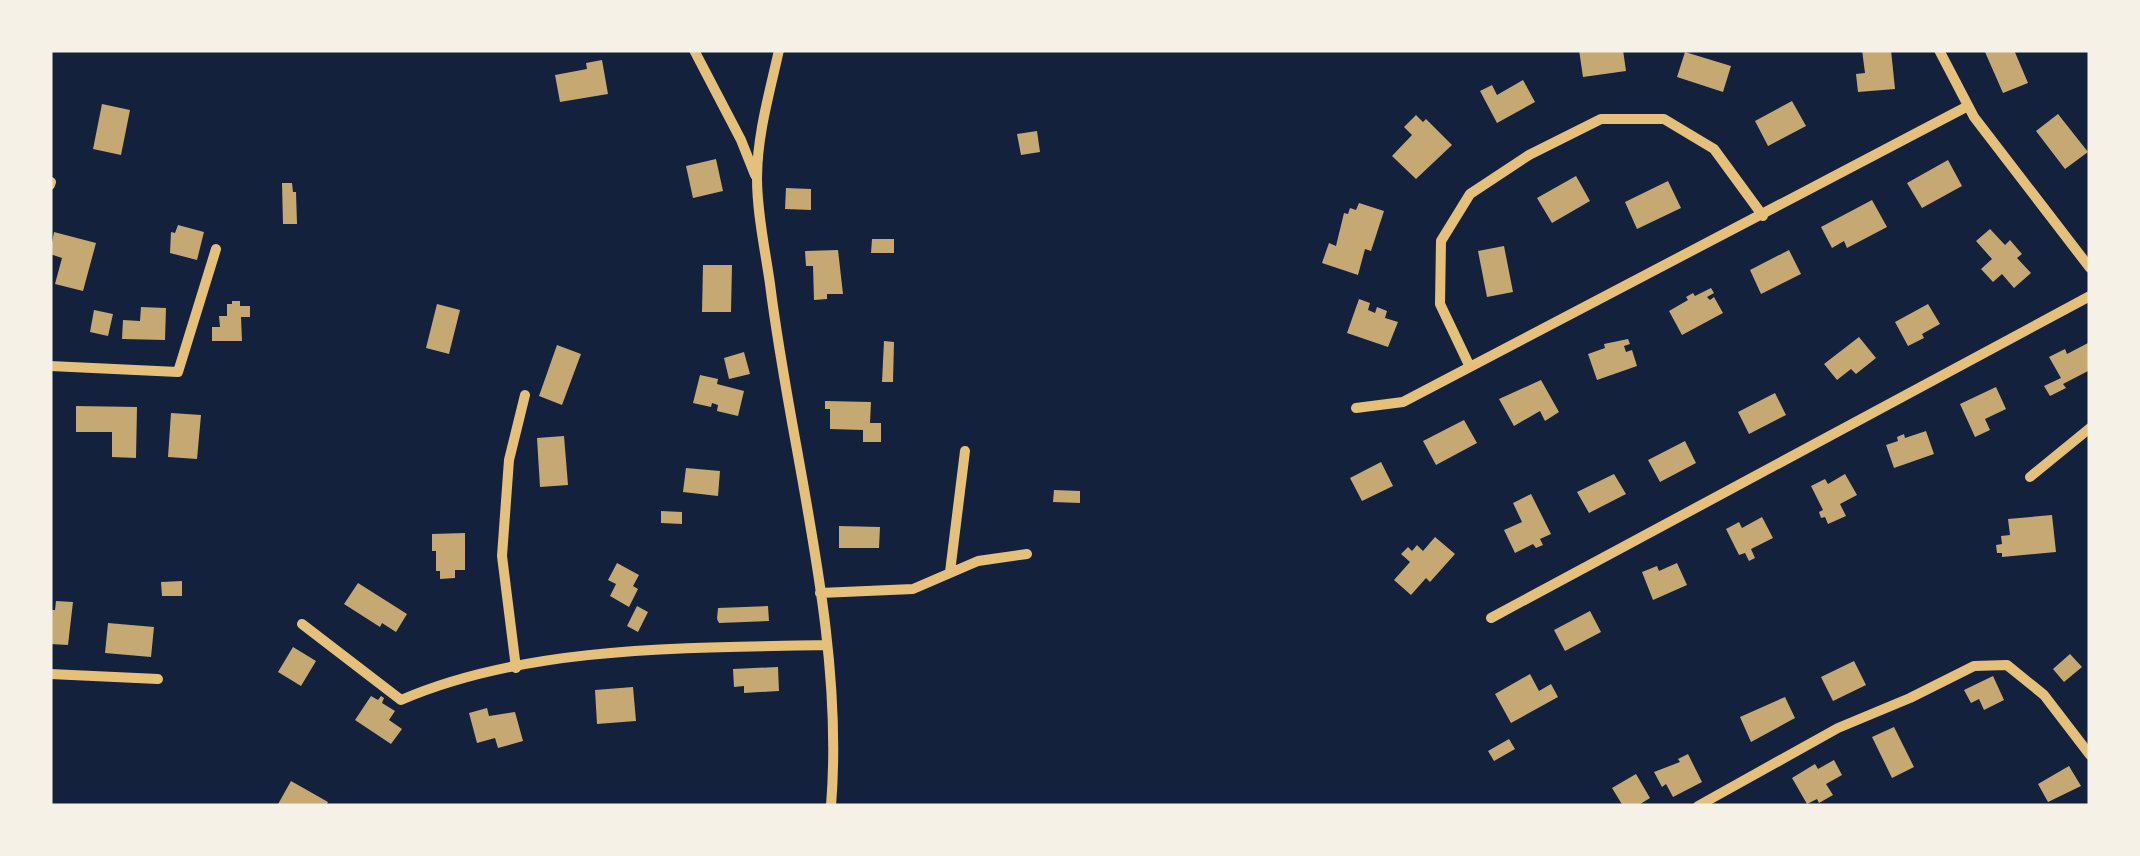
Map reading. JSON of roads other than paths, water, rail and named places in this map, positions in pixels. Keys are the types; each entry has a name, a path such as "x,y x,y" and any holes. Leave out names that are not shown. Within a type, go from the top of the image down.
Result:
{"street":[{"path":"694,50 741,140 757,180"},
{"path":"779,50 762,130 757,180 776,331 820,593 835,756 832,806"},
{"path":"1940,50 1968,106 2090,268"},
{"path":"1356,408 1403,402 1968,106"},
{"path":"1470,367 1440,304 1441,242 1470,194 1529,155 1600,119 1664,119 1714,149 1763,216"},
{"path":"50,366 178,372 216,249"},
{"path":"1491,618 2090,296"},
{"path":"516,668 502,556 510,460 525,396"},
{"path":"2030,477 2090,428"},
{"path":"950,572 966,452"},
{"path":"820,593 913,589 978,561 1026,554"},
{"path":"302,624 400,700 430,687 594,653 825,644"},
{"path":"1698,806 1838,728 1974,666 2007,665 2044,694 2090,755"},
{"path":"50,674 158,679"}]}
